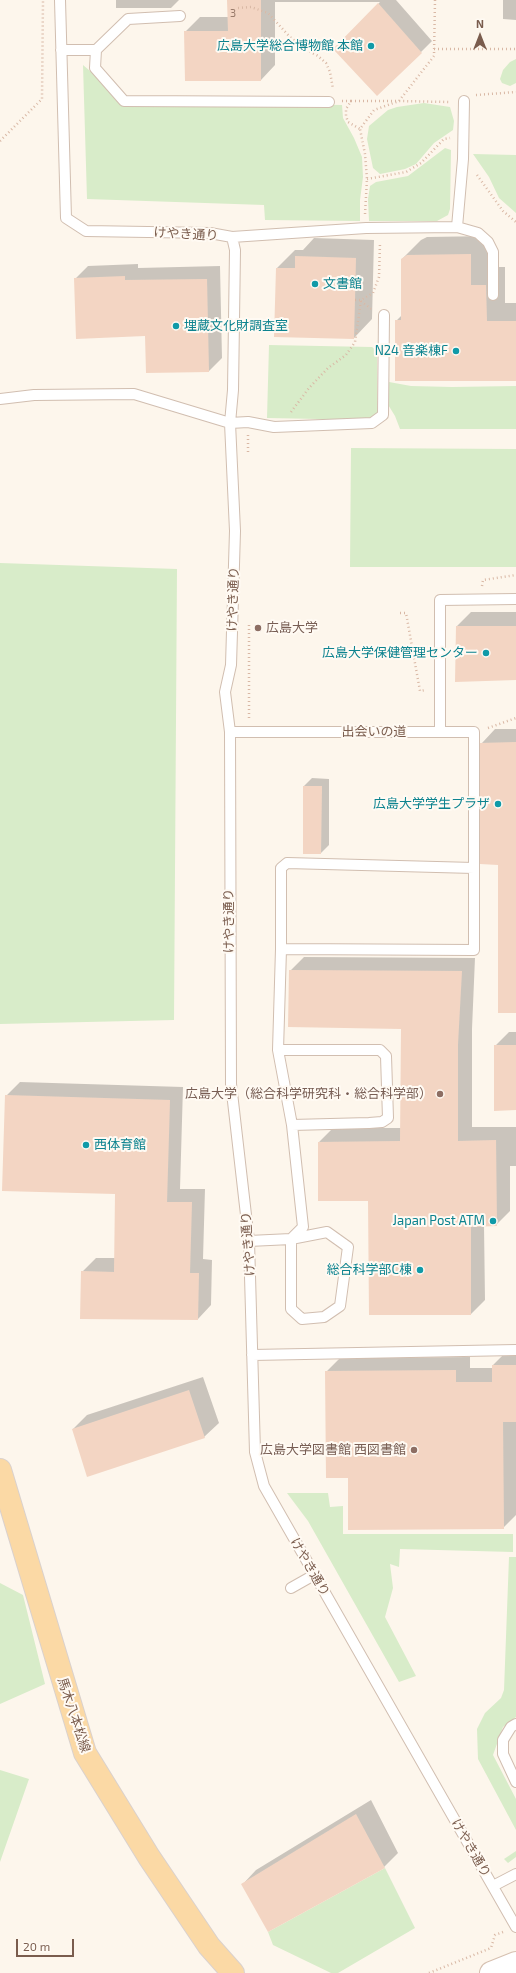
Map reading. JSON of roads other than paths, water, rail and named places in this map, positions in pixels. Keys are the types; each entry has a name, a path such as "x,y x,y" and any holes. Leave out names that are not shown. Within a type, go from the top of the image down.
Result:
{"main road":[{"name":"馬木八本松線","path":"0,1470 85,1753 149,1857 209,1946 233,1973"}],"street":[{"path":"491,1973 516,1962"}],"lane":[{"name":"けやき通り","path":"60,0 66,218 86,231 210,233 232,237 236,250 233,390 230,423 236,531 231,665 225,692 230,732 231,1084 249,1241 255,1452 264,1486 516,1926"},
{"path":"180,16 128,19 96,50 95,68 124,101 329,102"},
{"path":"61,50 96,50"},
{"path":"457,227 464,101"},
{"path":"232,237 366,228 457,227 478,233 488,242 493,252 493,295"},
{"path":"0,399 34,395 134,394 230,423 248,422 274,427 372,423 383,415 384,315"},
{"path":"440,732 440,600 516,600"},
{"name":"出会いの道","path":"230,732 474,732 474,868"},
{"path":"249,1241 291,1240 327,1232 348,1246 340,1306 324,1317 302,1319 291,1309 291,1240 303,1227 292,1125 278,1050 281,949 281,868 287,863 474,868 474,950 281,949"},
{"path":"278,1050 380,1050 386,1056 388,1118 382,1122 369,1123 292,1125"},
{"path":"252,1355 516,1350"},
{"path":"291,1588 314,1575"},
{"path":"516,1724 511,1727 503,1740 503,1754 516,1782"},
{"path":"493,1886 516,1874"}],"place":[{"name":"広島大学総合博物館 本館","path":"371,46"},
{"name":"文書館","path":"315,284"},
{"name":"埋蔵文化財調査室","path":"176,326"},
{"name":"N24 音楽棟F","path":"456,351"},
{"name":"広島大学","path":"258,628"},
{"name":"広島大学保健管理センター","path":"486,653"},
{"name":"広島大学学生プラザ","path":"498,804"},
{"name":"広島大学（総合科学研究科・総合科学部）","path":"440,1094"},
{"name":"西体育館","path":"86,1145"},
{"name":"Japan Post ATM","path":"493,1221"},
{"name":"総合科学部C棟","path":"420,1270"},
{"name":"広島大学図書館 西図書館","path":"414,1450"}]}
